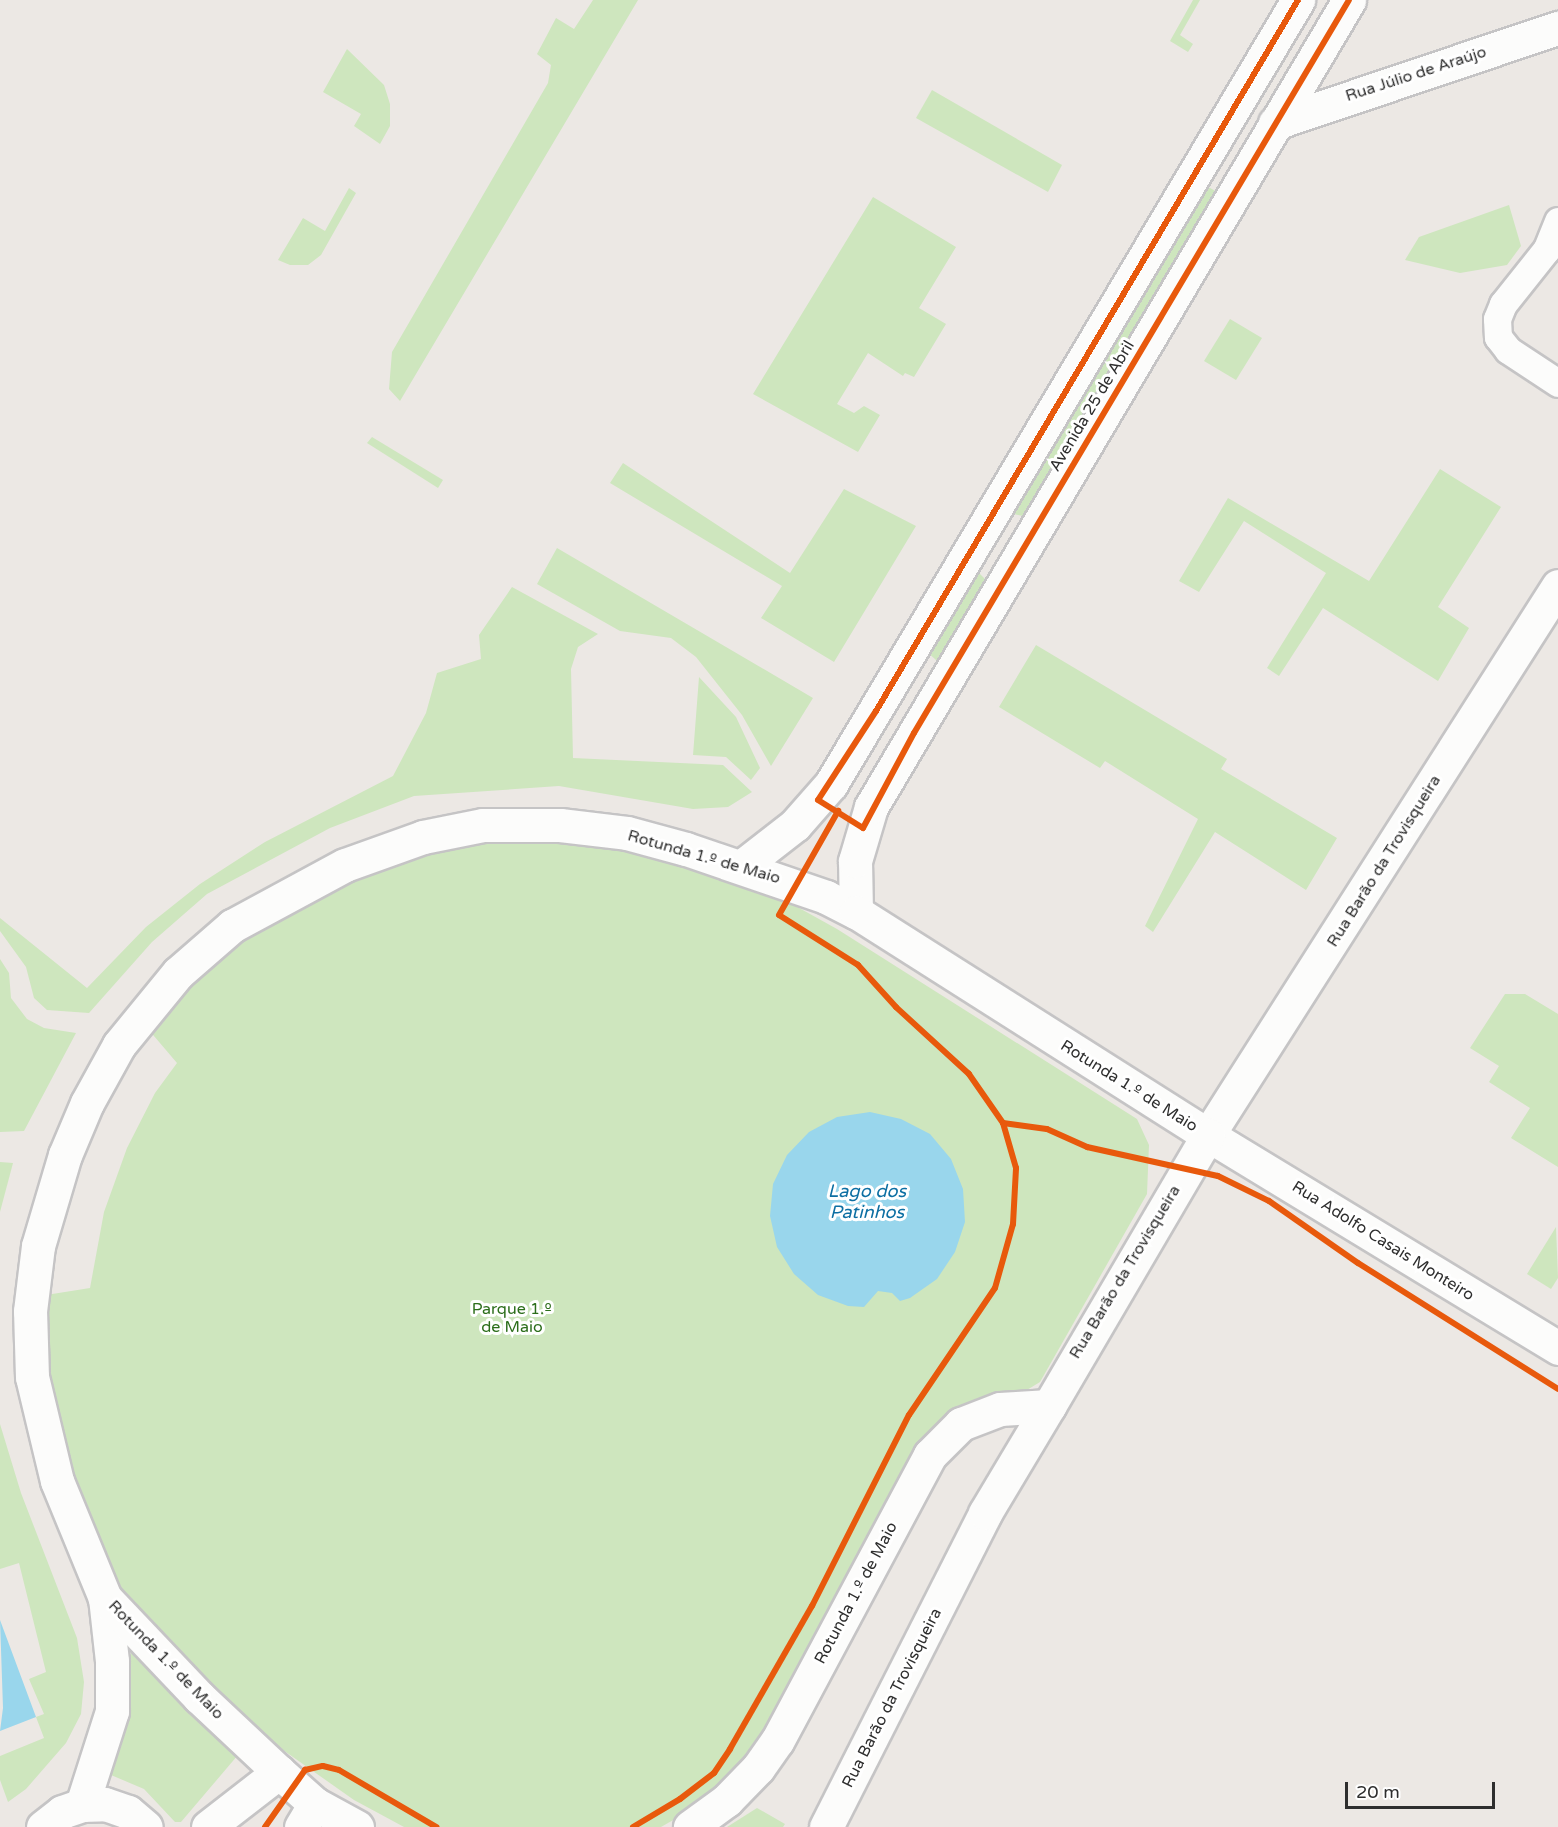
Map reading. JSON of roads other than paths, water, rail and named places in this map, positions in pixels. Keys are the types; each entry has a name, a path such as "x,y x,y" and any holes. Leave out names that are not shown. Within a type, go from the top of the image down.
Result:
{"main road":[{"name":"Avenida 25 de Abril","path":"741,867 774,844 818,800 876,711 1298,0"},
{"name":"Avenida 25 de Abril","path":"856,912 855,861 863,828 914,733 1348,0"},
{"name":"Rua Júlio de Araújo","path":"1275,123 1558,28"},
{"path":"975,544 1012,566"},
{"name":"Rua Barão da Trovisqueira","path":"826,1827 985,1513 1208,1135 1558,586"},
{"path":"876,711 914,733"},
{"name":"Rotunda 1.º de Maio","path":"357,1827 308,1815 279,1772 199,1697 105,1598 57,1481 39,1418 32,1377 30,1311 38,1246 65,1155 87,1103 133,1024 178,973 232,926 345,865 423,837 483,825 560,825 627,833 797,884 856,912 1208,1135"},
{"name":"Rua Adolfo Casais Monteiro","path":"1208,1135 1558,1348"},
{"name":"Rotunda 1.º de Maio","path":"690,1827 727,1800 758,1768 777,1741 930,1455 961,1424 1000,1409 1049,1406"},
{"path":"82,1805 112,1711 112,1661 105,1598"},
{"path":"208,1827 279,1772"},
{"path":"43,1827 62,1812 82,1805 105,1804 128,1812 146,1827"}],"lane":[{"path":"1558,221 1546,250 1503,304 1497,319 1498,338 1508,350 1558,383"}],"water":[{"name":"Lago dos Patinhos","path":"870,1112 901,1119 930,1134 951,1159 963,1189 965,1222 955,1252 937,1279 910,1298 900,1301 892,1293 878,1291 864,1307 848,1306 818,1295 794,1274 777,1247 770,1216 773,1184 787,1155 809,1132 837,1117"},
{"path":"0,1620 36,1717 0,1731 3,1708"}],"park label":[{"name":"Parque 1.º de Maio","path":"512,1318"}]}
